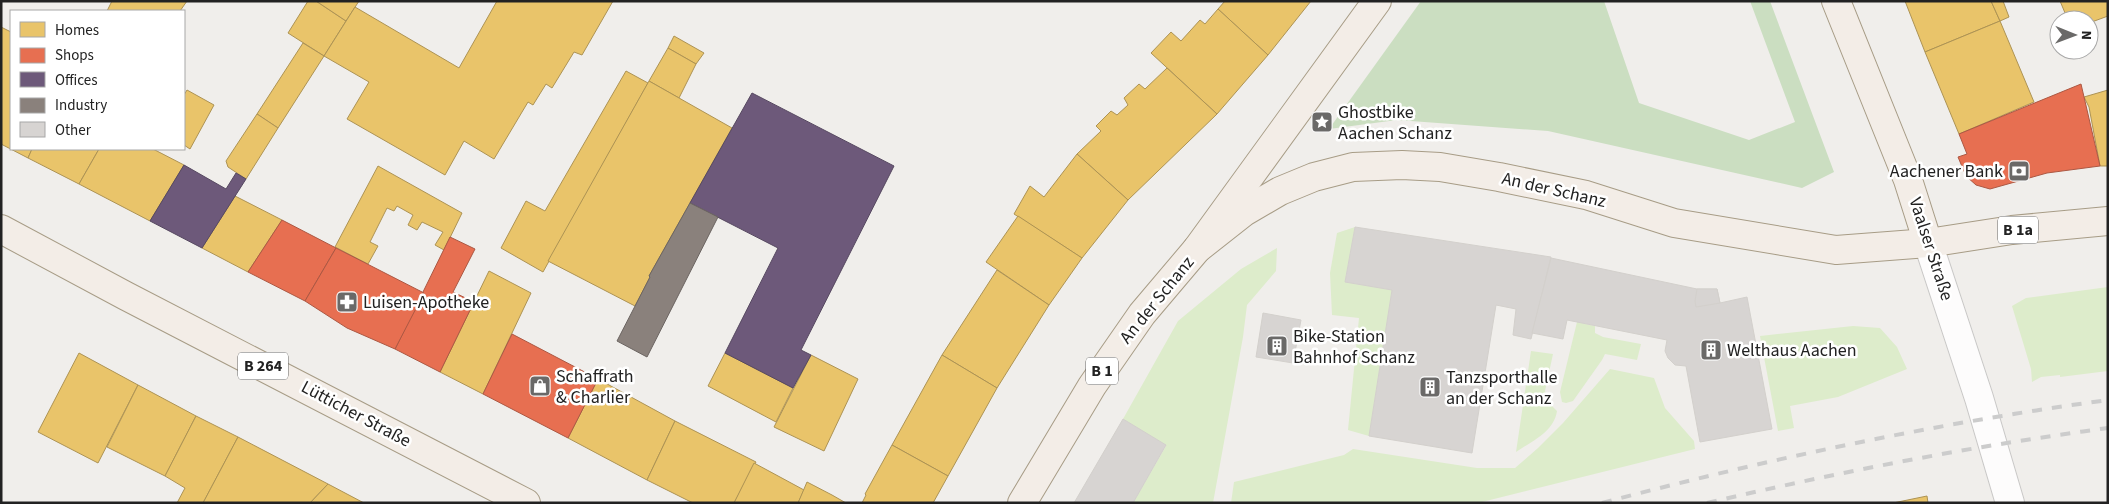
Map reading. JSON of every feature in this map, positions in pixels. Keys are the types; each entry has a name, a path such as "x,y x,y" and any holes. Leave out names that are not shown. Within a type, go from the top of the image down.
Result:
{"main road":[{"name":"An der Schanz","path":"1022,503 1092,386 1142,314 1197,249 1377,1"},
{"name":"Vaalser Straße","path":"1836,1 1898,154 1928,243"},
{"name":"An der Schanz","path":"1197,249 1244,212 1280,191 1314,176 1353,167 1402,165 1440,167 1499,177 1586,195 1674,223 1836,250 1928,243"},
{"name":"B 1a","path":"1928,243 2012,230 2108,221"},
{"name":"Lütticher Straße","path":"1,229 126,296 526,503"}],"street":[{"name":"Vaalser Straße","path":"1928,243 1974,380 2010,503"}],"green space":[{"path":"1421,1 1604,1 1639,103 1749,140 1795,122 1750,1 1770,1 1834,172 1802,188 1548,131 1397,120 1329,129"},
{"path":"1355,227 1345,282 1392,290 1369,436 1348,430 1359,318 1332,315 1330,273 1337,233"},
{"path":"1277,248 1276,271 1247,305 1213,503 1133,503 1166,446 1123,419 1178,321 1241,269"},
{"path":"2108,287 2108,371 2060,377 2060,375 2041,377 2032,382 2031,369 2012,306 2026,298"},
{"path":"1577,322 1595,326 1595,333 1603,337 1641,344 1637,360 1605,354 1573,401 1566,403 1562,402 1560,392"},
{"path":"1853,326 1880,328 1897,347 1907,369 1838,397 1790,406 1794,428 1778,431 1760,336"},
{"path":"1531,351 1553,354 1545,391 1550,404 1557,411 1552,425 1547,430 1516,452"},
{"path":"1610,369 1654,378 1665,408 1694,441 1695,449 1478,503 1231,503 1234,482 1344,455 1353,449 1477,468 1515,468 1563,423"}],"building: Homes":[{"path":"112,1 187,1 181,10 108,10"},
{"path":"308,1 316,1 346,21 324,56 288,33"},
{"path":"316,1 359,1 346,21"},
{"path":"497,1 613,1 582,55 574,52 552,88 546,84 533,105 528,102 494,159 464,141 445,175 347,119 369,82 324,56 355,7 459,68"},
{"path":"1225,1 1311,1 1268,55 1218,9"},
{"path":"1905,1 1991,1 2000,21 1925,52"},
{"path":"1991,1 2003,1 2009,17 2000,21"},
{"path":"2060,1 2108,1 2108,16 2099,19 2099,10 2064,10"},
{"path":"1218,9 1268,55 1217,114 1151,53 1171,32 1181,41 1200,20 1205,24"},
{"path":"2000,21 2034,102 1959,134 1925,52"},
{"path":"1,27 10,32 10,149 1,144"},
{"path":"674,36 704,53 696,64 668,48"},
{"path":"303,43 324,56 278,128 257,114"},
{"path":"668,48 696,64 679,98 649,81"},
{"path":"1167,68 1217,114 1128,200 1077,154 1101,131 1096,126 1111,111 1117,115 1128,105 1124,98 1139,84 1145,89"},
{"path":"626,71 648,83 543,272 501,248 526,201 545,211"},
{"path":"649,81 732,128 649,276 635,306 548,261"},
{"path":"187,90 214,105 190,149 185,146 185,93"},
{"path":"2108,90 2108,166 2100,166 2089,107 2084,97"},
{"path":"257,114 278,128 246,179 228,167 226,161"},
{"path":"13,150 32,150 28,158"},
{"path":"32,150 98,150 79,184 28,158"},
{"path":"98,150 155,150 184,165 150,221 79,184"},
{"path":"1077,154 1128,200 1082,258 1014,214 1030,186 1044,197"},
{"path":"378,166 462,213 444,250 435,245 443,232 422,222 417,230 408,225 413,215 397,206 394,211 387,208 370,242 378,246 368,264 335,247"},
{"path":"235,196 282,220 248,272 202,248"},
{"path":"1018,216 1082,258 1049,305 986,262"},
{"path":"997,270 1049,305 997,388 942,355"},
{"path":"489,271 531,293 483,394 440,372"},
{"path":"79,353 138,385 98,463 38,432"},
{"path":"725,353 793,388 776,422 708,386"},
{"path":"811,355 858,379 824,451 774,427"},
{"path":"942,355 997,388 948,476 892,445"},
{"path":"598,379 675,421 647,480 568,438"},
{"path":"138,385 196,416 165,476 107,447"},
{"path":"196,416 238,437 203,503 177,503 185,488 165,476"},
{"path":"675,421 756,462 734,503 693,503 647,480"},
{"path":"238,437 328,484 310,503 203,503"},
{"path":"892,445 948,476 933,503 862,503"},
{"path":"754,463 804,490 798,503 734,503"},
{"path":"807,482 832,495 846,503 798,503"},
{"path":"328,484 364,503 310,503"},
{"path":"1927,496 1928,503 1893,503"}],"building: Shops":[{"path":"2081,84 2100,166 2047,173 1990,189 1976,185 1966,176 1958,157 1967,154 1959,134"},
{"path":"282,220 336,248 305,301 248,272"},
{"path":"450,237 475,249 453,292 474,302 440,372 395,349"},
{"path":"336,248 424,293 395,349 347,328 305,301"},
{"name":"Schaffrath & Charlier","path":"512,334 598,379 568,438 483,394"}],"building: Offices":[{"path":"752,93 894,166 801,350 811,355 793,388 725,353 778,248 690,203"},
{"path":"184,165 226,189 236,173 246,179 202,248 150,221"}],"building: Industry":[{"path":"690,203 718,217 647,357 617,341 649,276"}],"building: Other":[{"name":"Tanzsporthalle an der Schanz","path":"1355,227 1551,257 1531,339 1513,335 1516,309 1496,305 1472,453 1369,436 1392,290 1345,282"},
{"name":"Welthaus Aachen","path":"1551,258 1697,289 1717,289 1720,303 1747,297 1772,429 1700,442 1686,366 1675,365 1668,358 1665,351 1667,340 1567,320 1563,339 1532,333"},
{"path":"1697,289 1717,289 1720,303 1696,307"},
{"name":"Bike-Station Bahnhof Schanz","path":"1263,313 1301,320 1293,363 1256,357"},
{"path":"1123,419 1166,445 1133,503 1074,503"}],"railway":[{"path":"1602,503 1790,457 1853,444 1980,420 2108,400"},
{"path":"1707,503 1906,461 2108,428"}],"place":[{"name":"Ghostbike Aachen Schanz","path":"1322,122"},
{"name":"Aachener Bank","path":"2019,171"},
{"name":"Luisen-Apotheke","path":"347,302"},
{"name":"Bike-Station Bahnhof Schanz","path":"1277,346"},
{"name":"Welthaus Aachen","path":"1711,350"},
{"name":"Schaffrath & Charlier","path":"540,386"},
{"name":"Tanzsporthalle an der Schanz","path":"1430,387"}]}
